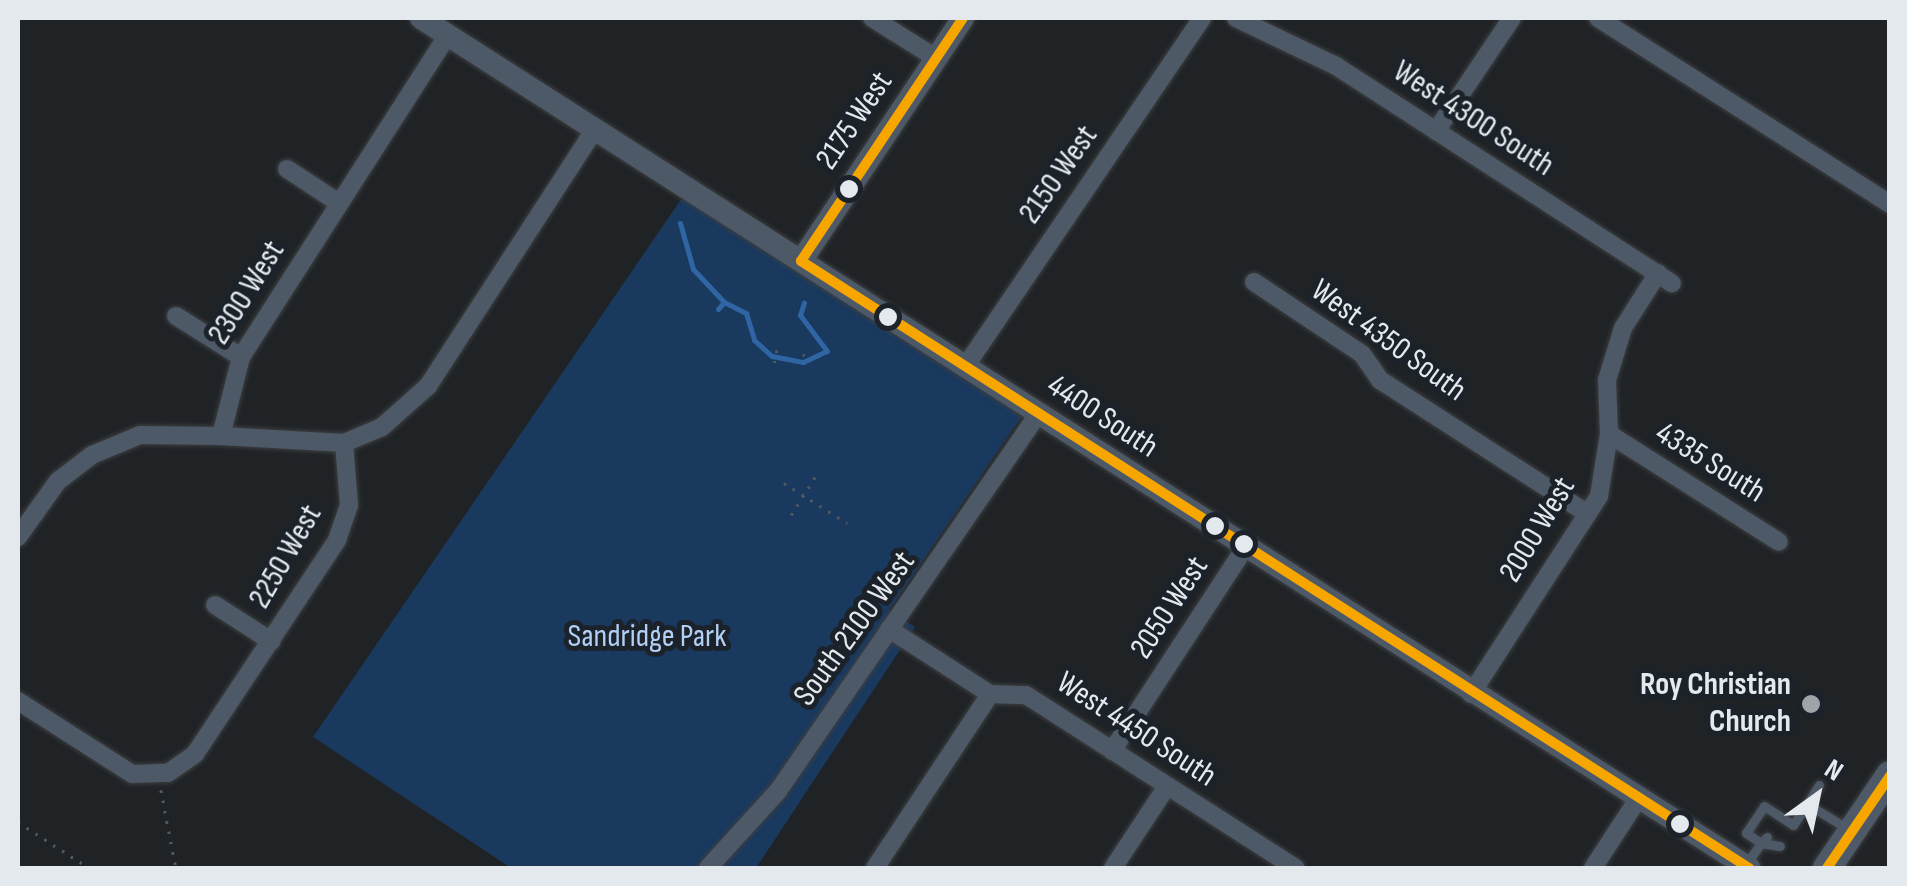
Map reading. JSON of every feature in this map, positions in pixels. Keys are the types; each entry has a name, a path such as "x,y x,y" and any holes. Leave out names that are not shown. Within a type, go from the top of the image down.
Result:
{"main road":[{"path":"1827,868 1890,775"}],"street":[{"name":"4400 South","path":"421,18 1471,694 1747,867"},
{"path":"872,18 936,58"},
{"name":"2175 West","path":"800,261 962,18"},
{"name":"2150 West","path":"965,367 1202,18"},
{"name":"West 4300 South","path":"1236,18 1336,66 1665,278"},
{"path":"1436,131 1512,18"},
{"path":"1598,18 1890,204"},
{"name":"2300 West","path":"220,436 241,357 448,35"},
{"path":"18,538 58,480 92,455 140,435 344,443 382,427 428,386 595,129"},
{"path":"286,169 339,203"},
{"name":"2000 West","path":"1471,694 1599,496 1609,434 1607,380 1623,328 1665,278"},
{"name":"West 4350 South","path":"1254,282 1362,354 1380,380 1588,514"},
{"path":"176,316 241,357"},
{"name":"South 2100 West","path":"708,868 778,791 1038,414"},
{"name":"4335 South","path":"1609,434 1779,542"},
{"name":"2250 West","path":"164,778 202,745 344,524 350,484 344,443"},
{"name":"2050 West","path":"1112,751 1245,548"},
{"path":"216,605 271,641"},
{"name":"West 4450 South","path":"889,629 990,694 1026,695 1295,868"},
{"path":"875,868 990,694"},
{"path":"18,701 123,771 164,778"},
{"path":"1113,868 1167,786"},
{"path":"1593,868 1638,798"}],"lane":[{"path":"1793,825 1764,806 1746,834 1783,841 1818,786"},
{"path":"1806,804 1852,831"},
{"path":"1747,867 1780,817"}],"path":[{"path":"774,363 776,349"},
{"path":"803,354 812,360"},
{"path":"791,515 815,477"},
{"path":"784,483 846,523"},
{"path":"164,778 176,868"},
{"path":"18,822 89,868"},
{"path":"526,868 538,868"}],"green space":[{"name":"Sandridge Park","path":"682,198 1022,416 889,610 915,627 756,868 511,868 313,737"}],"waterway":[{"path":"680,223 693,269 724,302"},
{"path":"718,309 724,302 746,313 754,340 772,356 803,362 827,351 800,315 804,303"}],"transit line":[{"path":"801,261 963,18"},
{"path":"801,261 1749,868"},
{"path":"1827,868 1890,776"}],"place":[{"name":"Roy Christian Church","path":"1811,704"}]}
